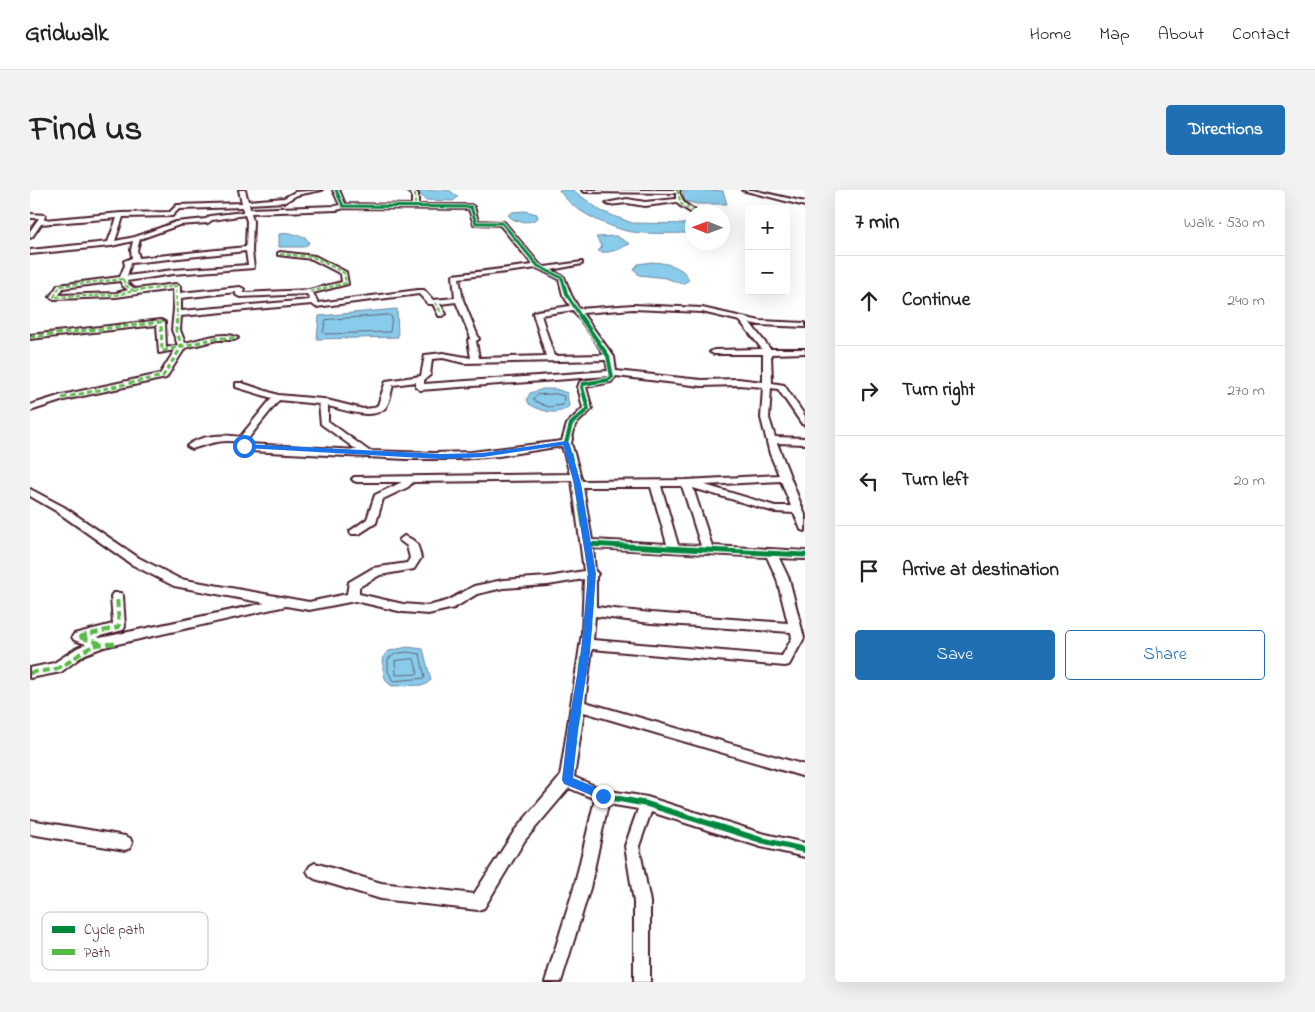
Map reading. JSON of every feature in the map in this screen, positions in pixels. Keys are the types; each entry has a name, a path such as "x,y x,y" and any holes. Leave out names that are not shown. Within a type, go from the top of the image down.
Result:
{"street":[{"path":"182,346 176,330 178,314 176,286 116,295 54,297 60,286 182,272 252,267 249,249 250,221 242,190"},
{"path":"30,252 111,244 137,238 178,222 208,221 210,218 246,208 285,200 294,194 319,190"},
{"path":"336,190 342,206"},
{"path":"410,190 415,194 415,207"},
{"path":"585,190 677,190 681,204 685,206"},
{"path":"745,190 805,204"},
{"path":"609,203 627,201 645,204 680,200"},
{"path":"39,222 121,215 172,214 177,206 246,208 471,206 476,223 502,223 541,268 562,278 567,296 610,357 612,374 608,380 583,384 582,387 588,409 571,424 566,443 577,480 592,574 586,644 567,780 520,835 478,902 381,891 315,871"},
{"path":"111,244 121,215"},
{"path":"30,216 43,216 30,236"},
{"path":"136,260 134,250 137,238"},
{"path":"134,292 125,286 123,279 128,265 126,262 249,249"},
{"path":"177,296 240,289 240,295 309,292 346,283 344,273 313,257 280,254"},
{"path":"475,361 472,340 475,339 459,300 455,276 580,263"},
{"path":"309,292 316,305 418,292 421,292 429,301 459,300"},
{"path":"178,314 314,302"},
{"path":"435,302 442,314"},
{"path":"550,357 537,313 633,307 702,310 760,323 805,325"},
{"path":"742,318 766,347 767,385 764,418 805,527"},
{"path":"30,337 161,322 162,350 217,338 234,338"},
{"path":"30,408 62,398 163,376 182,346"},
{"path":"714,352 805,351"},
{"path":"239,385 277,397 323,402 363,412 376,410 382,406 389,384 420,379 426,375 428,357 447,355 454,356 462,361 475,361 550,357 610,357"},
{"path":"420,379 420,387 612,374 701,383 738,382 767,385 780,387 805,422"},
{"path":"242,440 277,397"},
{"path":"323,402 324,422 366,453"},
{"path":"192,446 208,438 224,436 242,440"},
{"path":"242,440 244,446 249,448 307,449 440,457 483,455 566,443"},
{"path":"771,440 805,440"},
{"path":"356,531 372,521 379,497 405,485 411,478"},
{"path":"358,479 577,480 686,484 785,478"},
{"path":"655,484 674,549"},
{"path":"686,484 775,509 798,510"},
{"path":"686,484 708,550"},
{"path":"30,492 60,509 135,561 178,583 308,606 355,597 403,608 428,610 450,605 474,590 503,584 548,581 592,574"},
{"path":"355,597 353,585 376,571 410,566 416,558 412,544 404,540"},
{"path":"588,544 805,555"},
{"path":"586,644 785,661 798,638 783,579 771,553"},
{"path":"117,596 119,627 78,637 100,643 119,644"},
{"path":"30,673 57,668 81,651 100,643 288,602"},
{"path":"590,611 651,618 795,628"},
{"path":"577,705 805,771"},
{"path":"567,780 603,796 647,804 761,840 805,850"},
{"path":"553,982 582,888 603,796"},
{"path":"642,982 642,902 632,846 647,804"},
{"path":"30,827 125,843"}],"water":[{"path":"425,190 449,190 458,197 453,201 425,200 418,192"},
{"path":"559,190 573,190 601,211 632,223 685,224 685,233 647,233 623,230 587,215 571,204"},
{"path":"683,190 723,191 727,204 697,204 684,201"},
{"path":"525,211 537,214 538,218 522,222 514,220 508,215 512,212"},
{"path":"290,233 305,237 309,242 308,244 304,247 279,247 279,234"},
{"path":"616,236 630,244 610,252 598,251 602,247 596,237"},
{"path":"652,262 669,264 679,268 687,275 689,280 682,284 666,278 639,275 634,269 638,264"},
{"path":"397,309 398,337 317,339 319,316"},
{"path":"543,389 556,389 567,393 569,406 565,409 549,412 529,404 527,399 530,393"},
{"path":"407,647 423,649 431,680 425,685 392,686 386,681 383,669 384,656 389,651"}],"marked path":[{"path":"410,190 415,194 415,207"},
{"path":"677,190 681,204 685,206"},
{"path":"280,254 313,257 344,273 346,283 309,292"},
{"path":"62,398 163,376 182,346 176,330 178,309 176,286 134,291 125,285 123,279 60,286 54,297 116,295 134,291"},
{"path":"435,302 442,314"},
{"path":"30,337 161,322 162,351 217,338 234,338"},
{"path":"100,643 78,637 119,627 117,596"},
{"path":"30,673 57,668 81,651 100,643 119,644"}],"cycle path":[{"path":"336,190 343,206 471,207 476,223 502,223 538,266 562,278 568,297 603,346 612,367 612,377 608,380 583,384 582,387 588,409 571,424 566,443 578,484 587,544 805,555"},
{"path":"587,544 590,573 588,633 567,780 603,796 647,804 761,840 805,850"}],"route":[{"path":"244,446 249,448 307,449 440,457 483,455 566,443 578,484 592,574 586,652 573,727 567,780 603,796"}]}
